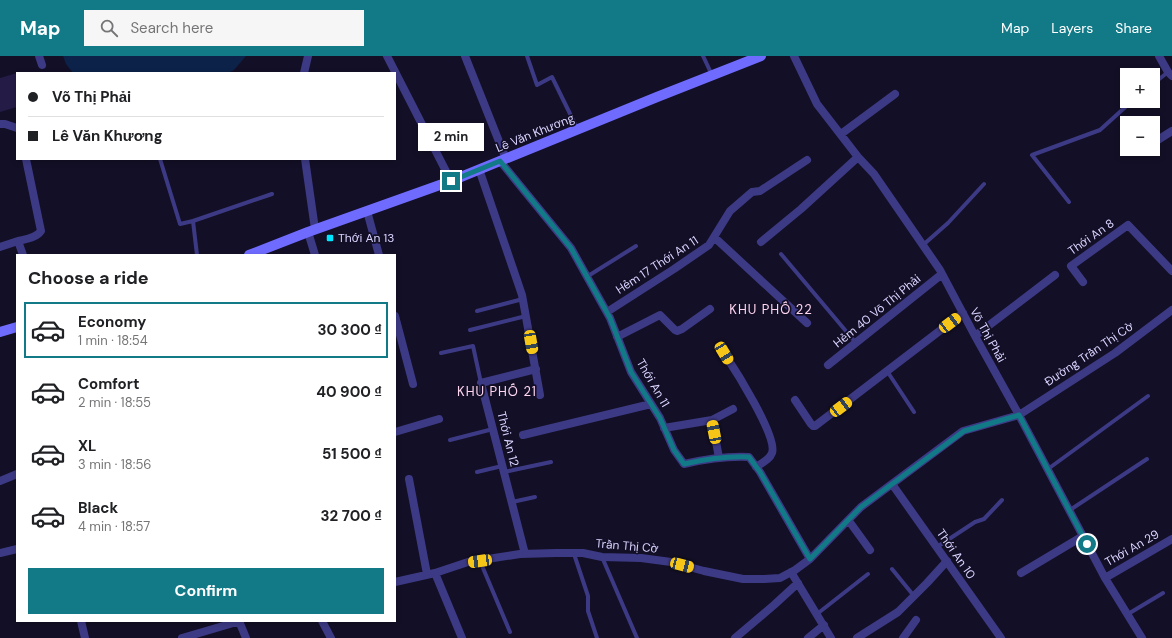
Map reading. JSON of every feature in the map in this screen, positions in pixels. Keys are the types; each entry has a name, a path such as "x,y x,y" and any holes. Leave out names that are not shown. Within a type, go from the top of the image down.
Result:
{"main road":[{"name":"Lê Văn Khương","path":"252,254 312,230 451,181 761,56"},
{"path":"0,332 16,327"}],"street":[{"path":"39,56 42,65"},
{"path":"304,72 308,56"},
{"path":"387,56 395,72"},
{"name":"Thới An 11","path":"465,56 503,160 571,248 588,276 607,312 631,372 660,418 674,450 684,464 706,459 749,457 810,559"},
{"name":"Võ Thị Phải","path":"794,56 817,104 858,157 874,174 942,274 1070,510 1105,578 1142,638"},
{"path":"1159,56 1170,74"},
{"path":"396,74 451,181"},
{"path":"841,134 895,94"},
{"path":"0,124 6,124 16,128"},
{"path":"1160,138 1172,130"},
{"path":"761,242 801,209 858,157"},
{"path":"0,247 35,236 41,231 26,160"},
{"path":"305,160 315,254"},
{"name":"Hẻm 17 Thới An 11","path":"607,312 674,269 709,244 730,211 752,192 760,191 766,188 807,160"},
{"path":"479,169 523,299 540,395"},
{"path":"367,211 379,254"},
{"name":"Thới An 8","path":"1083,282 1071,266 1128,225 1172,271"},
{"path":"714,237 808,323"},
{"path":"18,241 23,254"},
{"name":"Hẻm 40 Võ Thị Phải","path":"828,365 942,274"},
{"path":"975,336 1055,275"},
{"path":"618,337 660,315 675,330 679,331 710,309"},
{"name":"Đường Trần Thị Cờ","path":"1019,415 1115,353 1172,310"},
{"path":"795,400 811,424 815,426 963,314"},
{"path":"396,320 413,384"},
{"path":"724,353 756,405 773,444 770,457 756,467"},
{"path":"481,383 536,369"},
{"name":"Thới An 12","path":"481,383 525,554"},
{"path":"523,435 651,404"},
{"path":"664,428 712,420 733,409"},
{"name":"Trần Thị Cờ","path":"396,582 468,562 525,554 584,553 602,557 641,558 671,562 743,579 780,578 795,570 810,559 849,521 861,507 964,431 1019,415"},
{"path":"396,432 439,419"},
{"path":"712,420 719,458"},
{"path":"0,481 16,474"},
{"path":"409,479 431,573 462,638"},
{"name":"Thới An 10","path":"892,484 1001,638"},
{"path":"849,521 870,550"},
{"path":"1021,573 1083,536"},
{"name":"Thới An 29","path":"1105,578 1172,539"},
{"path":"0,553 16,549"},
{"path":"857,638 898,612 947,561"},
{"path":"791,572 831,638"},
{"path":"735,638 798,583"},
{"path":"903,638 916,620"},
{"path":"81,622 85,638"},
{"path":"182,638 237,622"},
{"path":"240,622 246,638"},
{"path":"323,622 331,638"},
{"path":"808,638 824,625"}],"lane":[{"path":"527,56 538,86 552,77 578,129"},
{"path":"703,56 712,75"},
{"path":"1160,80 1170,74"},
{"path":"1070,202 1032,155 1100,130 1124,108"},
{"path":"160,160 180,224 272,194"},
{"path":"923,245 948,223 984,184"},
{"path":"193,221 197,254"},
{"path":"588,276 636,246"},
{"path":"781,254 856,343"},
{"path":"477,311 523,299"},
{"path":"470,330 526,316"},
{"path":"441,353 473,346 481,383"},
{"path":"887,371 914,412"},
{"path":"1048,469 1148,396"},
{"path":"450,440 493,429"},
{"path":"1070,510 1147,459"},
{"path":"477,472 551,462"},
{"path":"511,502 535,497"},
{"path":"936,547 975,522 984,519 1002,500"},
{"path":"574,554 588,596 588,611 597,638"},
{"path":"602,557 637,638"},
{"path":"480,561 510,632"},
{"path":"892,569 914,596"},
{"path":"817,614 868,574"},
{"path":"1127,614 1163,593"}],"water":[{"path":"63,56 246,56 234,70 230,72 72,72 66,64"}],"building":[{"path":"16,73 16,107 0,112 0,78"}],"place":[{"name":"Thới An 13","path":"330,238"}],"district":[{"name":"KHU PHỐ 22","path":"771,309"},
{"name":"KHU PHỐ 21","path":"497,391"}],"route":[{"path":"451,181 500,161 571,248 610,318 631,372 660,418 674,450 684,464 706,459 734,456 749,457 760,472 810,559 849,521 861,507 964,431 1019,415 1087,544"}]}
